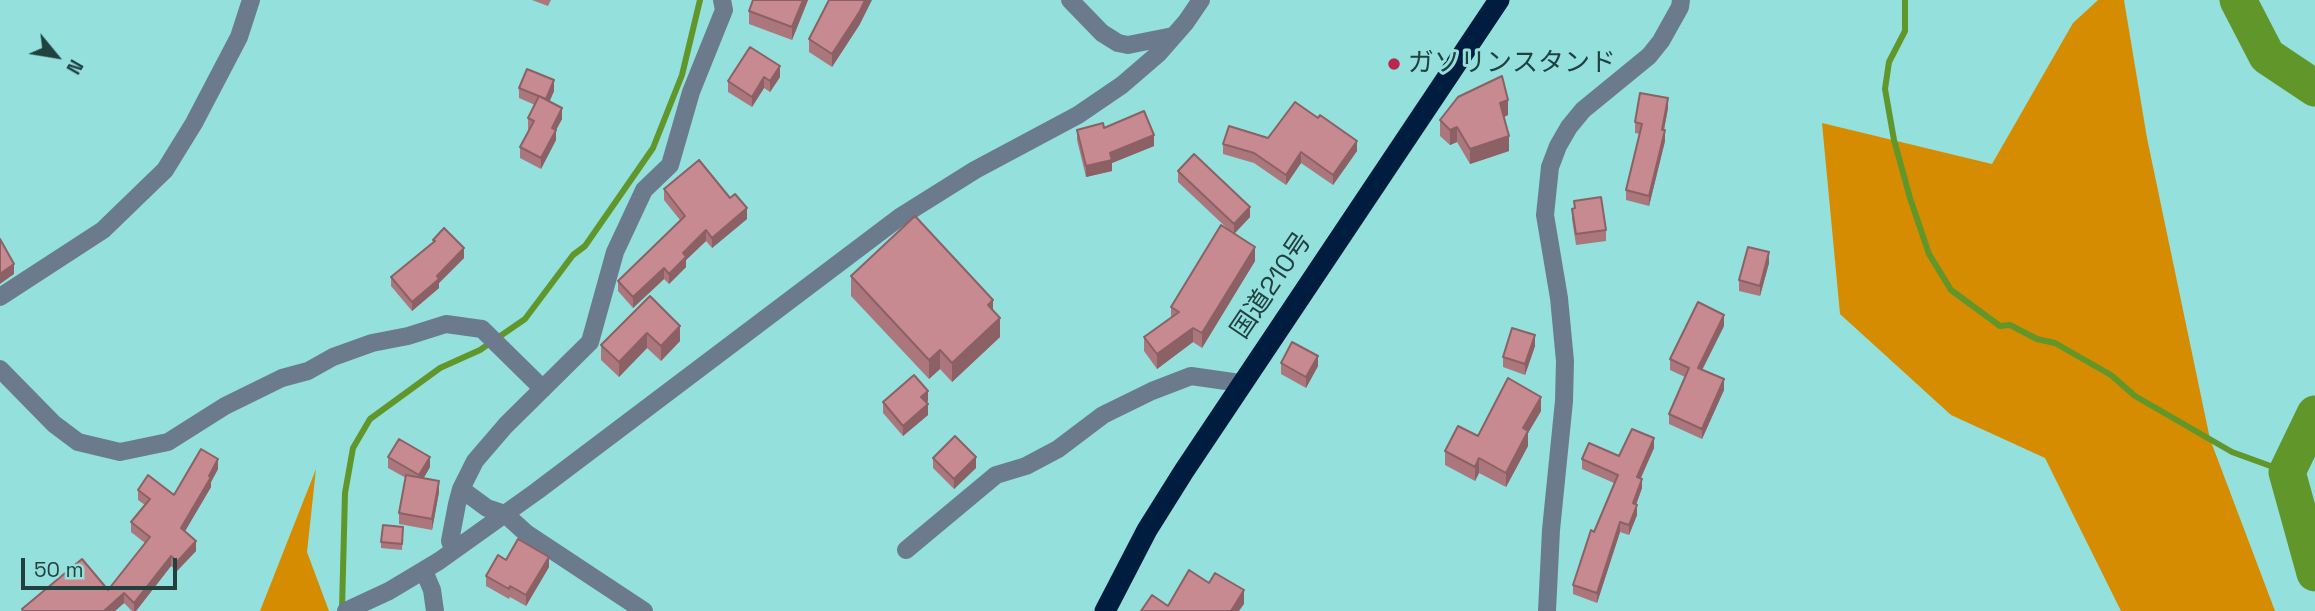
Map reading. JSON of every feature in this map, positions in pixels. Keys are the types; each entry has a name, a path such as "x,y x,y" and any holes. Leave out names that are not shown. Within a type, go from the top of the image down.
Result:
{"highway":[{"name":"国道210号","path":"1105,611 1147,530 1240,383 1499,0"}],"street":[{"path":"0,297 103,230 165,170 194,123 239,37 251,0"},
{"path":"454,550 450,541 461,489 475,461 506,425 590,342 615,252 644,190 670,165 691,92 724,10 722,0"},
{"path":"1070,0 1102,33 1118,43 1128,45 1173,36"},
{"path":"346,611 424,571 505,514 900,217 975,170 1077,115 1122,85 1158,54 1201,0"},
{"path":"1548,611 1551,530 1563,412 1565,361 1559,298 1545,215 1550,167 1569,127 1583,110 1649,56 1661,41 1680,7 1681,0"},
{"path":"0,369 54,424 78,442 120,452 168,442 225,406 333,357 372,343 408,336 446,324 482,329 543,388"},
{"path":"906,550 996,475 1026,466 1058,449 1115,409 1191,376 1240,383"},
{"path":"461,489 487,508 505,514 526,533 644,611"},
{"path":"424,571 432,590 435,611"}],"shaded area":[{"path":"2098,0 2124,0 2147,138 2210,439 2275,611 2121,611 2045,458 1951,415 1840,314 1822,123 1992,164 2073,23"},
{"path":"316,469 307,552 329,611 260,611"}],"building":[{"path":"753,0 803,0 792,27 749,11"},
{"path":"829,0 865,0 832,54 809,39"},
{"path":"750,47 780,66 770,81 764,77 752,97 728,81"},
{"path":"527,69 554,80 546,99 519,88"},
{"path":"1502,76 1508,100 1500,103 1509,136 1470,149 1457,127 1450,130 1440,120 1458,97"},
{"path":"1640,93 1668,98 1662,130 1665,130 1649,196 1626,190 1642,124 1635,122"},
{"path":"539,96 562,108 552,128 556,130 541,158 520,147 534,121 528,118"},
{"path":"1295,102 1318,118 1320,115 1357,141 1333,175 1301,152 1286,175 1254,153 1223,144 1229,126 1268,138"},
{"path":"1144,111 1154,135 1110,153 1112,160 1086,166 1077,130 1103,123 1104,128"},
{"path":"1194,154 1250,207 1234,224 1178,171"},
{"path":"699,160 730,198 735,194 747,208 712,238 706,230 683,253 686,257 669,274 664,268 633,297 618,281 685,216 664,189"},
{"path":"1601,197 1606,230 1576,234 1572,209 1575,208 1574,201"},
{"path":"915,216 993,300 988,305 1000,318 952,363 940,350 929,360 851,276"},
{"path":"1221,225 1255,247 1202,333 1193,328 1157,354 1144,337 1179,312 1171,307"},
{"path":"444,228 464,248 437,276 439,279 412,302 391,277 435,241 433,240"},
{"path":"0,239 14,264 0,274"},
{"path":"1748,247 1769,252 1760,286 1739,280"},
{"path":"650,296 680,326 661,346 647,333 619,362 601,345"},
{"path":"1698,302 1724,315 1698,368 1724,379 1702,429 1669,414 1689,368 1670,359"},
{"path":"1512,328 1535,335 1525,364 1503,357"},
{"path":"1292,342 1318,356 1306,377 1281,363"},
{"path":"914,375 928,391 921,397 928,404 903,426 883,402"},
{"path":"1508,378 1541,397 1523,428 1528,431 1506,473 1479,458 1475,467 1445,451 1458,426 1478,436"},
{"path":"1632,429 1654,438 1637,477 1642,479 1633,503 1637,505 1629,525 1620,522 1597,593 1573,585 1591,530 1594,532 1618,475 1582,459 1589,443 1619,456"},
{"path":"955,436 976,457 954,479 933,458"},
{"path":"399,439 430,457 419,475 388,457"},
{"path":"201,449 218,459 209,476 211,477 181,528 196,541 177,562 171,556 134,603 124,593 104,611 23,611 22,609 82,559 108,590 150,537 131,522 150,499 138,490 148,475 174,495"},
{"path":"406,475 439,481 432,519 399,513"},
{"path":"383,525 403,527 402,544 381,542"},
{"path":"518,539 549,557 526,595 486,576 498,555 506,560"},
{"path":"1189,570 1209,583 1215,573 1244,590 1231,611 1141,611 1152,595 1168,606"}],"waterway":[{"path":"342,609 345,493 353,448 370,419 440,368 480,350 525,319 573,255 585,246 653,148 682,75 700,0"},
{"path":"1905,0 1905,31 1889,62 1885,89 1894,140 1910,198 1929,254 1951,290 2000,326 2010,325 2037,339 2055,343 2111,375 2135,396 2232,452 2287,472"},
{"path":"2238,0 2267,56 2315,88"},
{"path":"2315,414 2287,472 2315,573"}],"place":[{"name":"ガソリンスタンド","path":"1394,64"}]}
